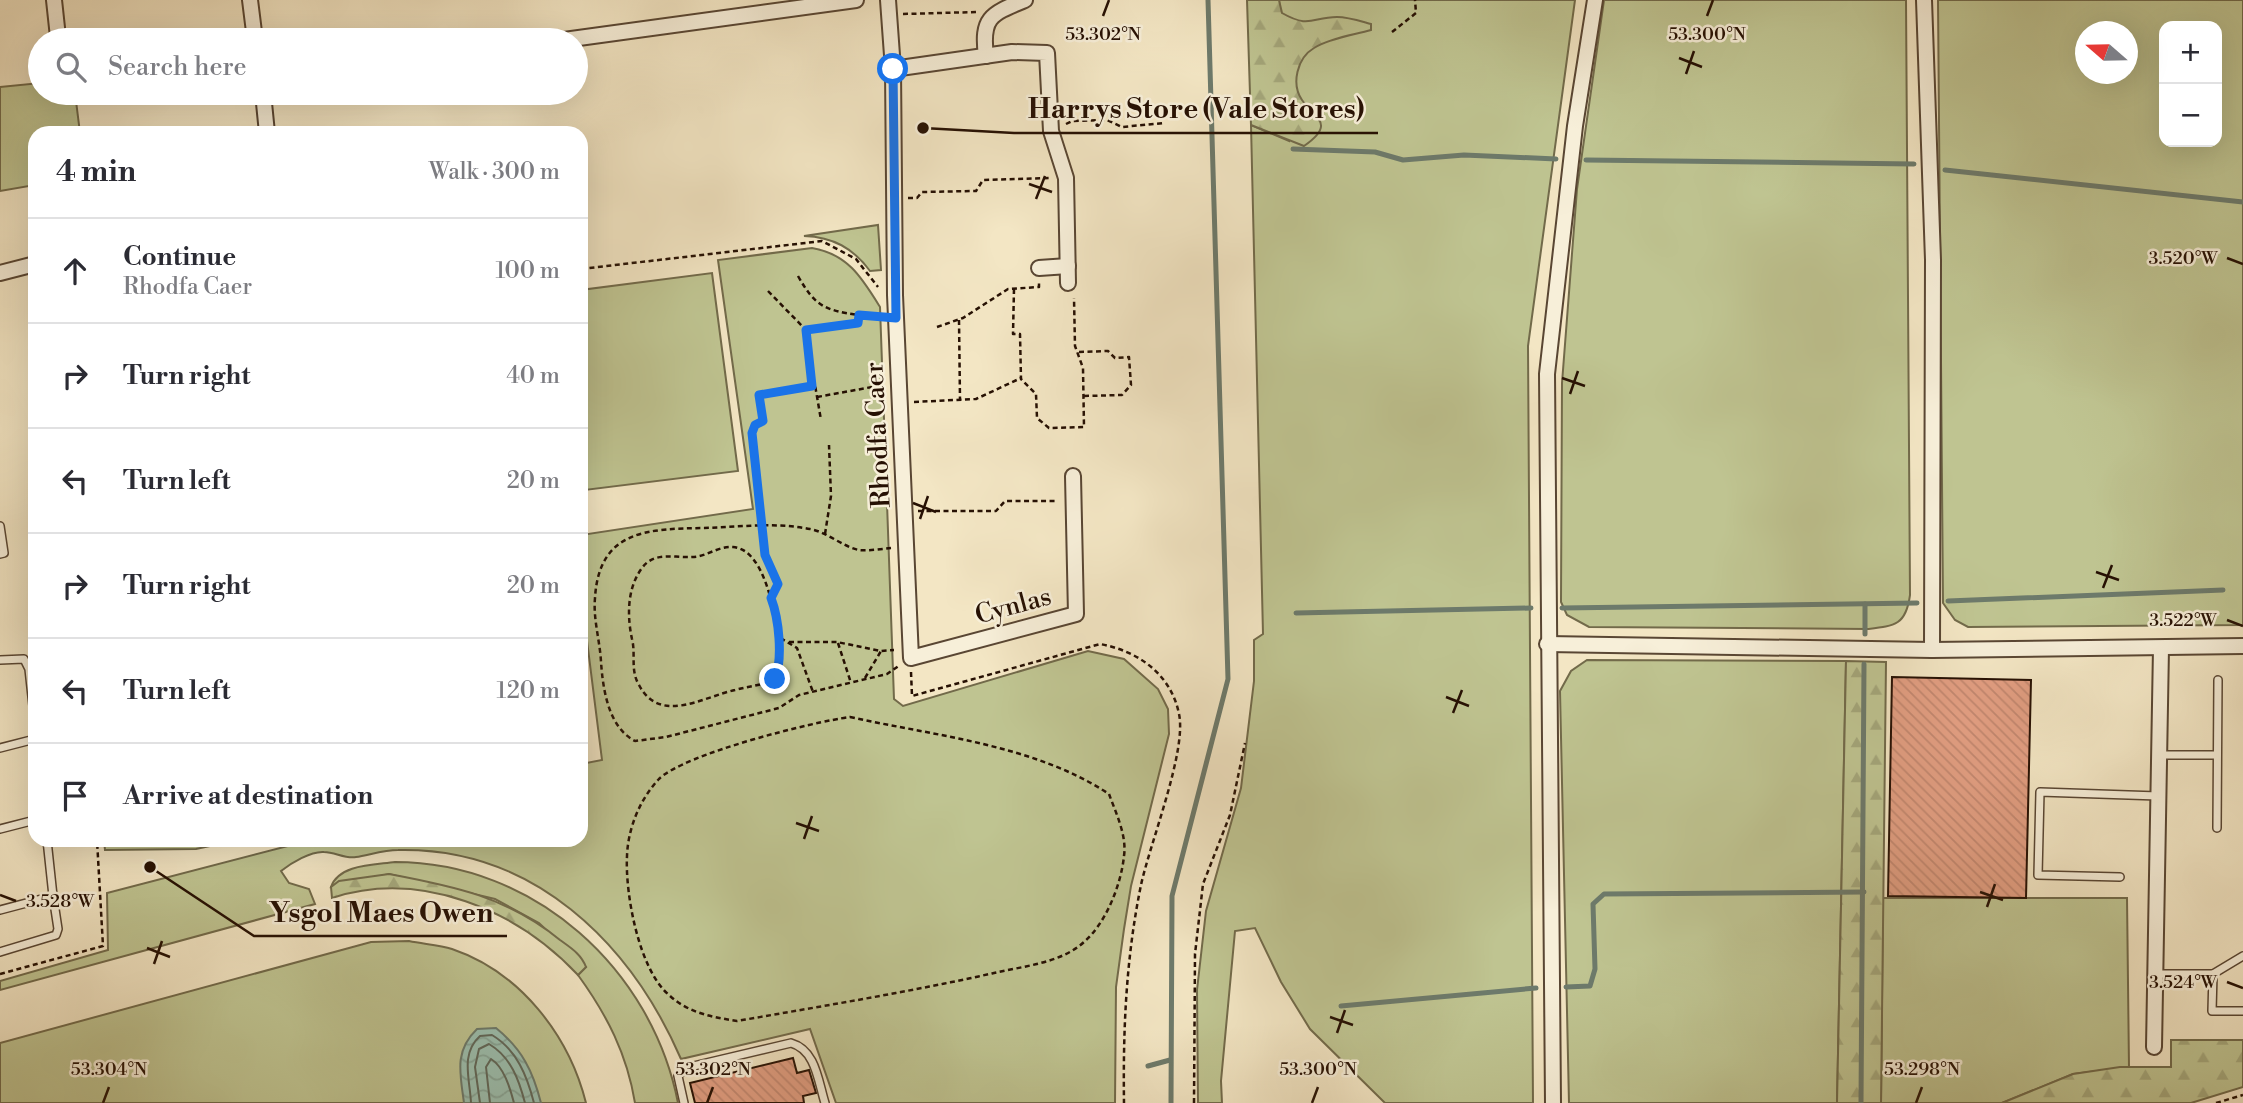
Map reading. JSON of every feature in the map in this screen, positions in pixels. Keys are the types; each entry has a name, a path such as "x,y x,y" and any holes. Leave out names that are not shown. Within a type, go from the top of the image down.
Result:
{"street":[{"path":"54,0 57,28"},
{"path":"250,0 254,28"},
{"path":"588,37 856,0"},
{"path":"986,56 986,23 1000,10 1025,0"},
{"path":"1553,1103 1546,374 1575,126 1595,0"},
{"path":"1924,0 1933,260 1932,650"},
{"name":"Rhodfa Caer","path":"889,7 893,69 895,295 911,653"},
{"path":"893,69 986,56 1047,52 1052,134 1066,178 1068,284"},
{"path":"264,105 266,126"},
{"path":"1039,268 1068,265"},
{"path":"0,273 28,266"},
{"name":"Cynlas","path":"911,653 1076,614 1073,476"},
{"path":"1547,644 1932,650 2243,646"},
{"path":"2154,1047 2161,648"}],"lane":[{"path":"0,526 4,553 0,554"},
{"path":"0,660 24,659 28,667"},
{"path":"2217,828 2218,680"},
{"path":"0,748 28,741"},
{"path":"2159,755 2217,755"},
{"path":"2120,877 2038,875 2040,792 2158,796"},
{"path":"0,829 28,822"},
{"path":"0,952 56,935 58,929 48,847"},
{"path":"0,910 53,896"},
{"path":"2155,974 2213,974 2243,956"},
{"path":"2213,974 2213,1011 2243,1011"},
{"path":"684,1103 678,1076 685,1068 791,1043 802,1046 810,1054 825,1103"}],"path":[{"path":"1392,33 1416,13 1415,0"},
{"path":"889,7 1000,10"},
{"path":"1052,134 1072,121 1107,120 1122,127 1164,123"},
{"path":"894,199 917,198 922,192 976,191 983,180 1066,178"},
{"path":"588,268 822,241 856,258 886,296 895,295"},
{"path":"937,327 959,320 1007,289 1038,287 1039,268"},
{"path":"798,276 809,295 825,309 896,318"},
{"path":"1014,289 1013,334 1020,334 1021,378 1036,394 1037,418 1049,428 1084,427 1083,368 1077,352 1073,284 1068,284"},
{"path":"768,291 806,330 812,386"},
{"path":"806,330 858,323 859,315"},
{"path":"959,320 960,400"},
{"path":"1077,352 1108,351 1115,358 1129,357 1131,385 1122,395 1083,396"},
{"path":"900,403 976,399 1021,378"},
{"path":"817,397 899,382"},
{"path":"771,598 778,584 767,559 752,433 755,425 764,421 759,395 815,385 821,421"},
{"path":"825,534 831,496 829,445"},
{"path":"905,511 996,511 1005,501 1073,501"},
{"path":"906,548 858,550 812,529 764,525 687,527 630,536 620,541 605,563 595,597 601,680 617,726 635,741 666,737 779,708 799,695 887,674 911,653"},
{"path":"733,547 743,550 756,563 771,598 779,664 775,679 683,706 669,707 648,697 634,675 633,642 628,624 630,599 643,567 655,558 694,557 733,547"},
{"path":"756,563 767,559"},
{"path":"777,636 797,648 813,692"},
{"path":"789,642 837,642 881,651 911,653"},
{"path":"837,642 851,683"},
{"path":"911,653 912,696 1100,644 1131,653 1144,660 1165,682 1174,699 1179,713 1180,741 1141,885 1127,973 1124,1103"},
{"path":"864,680 881,651"},
{"path":"850,717 997,748 1060,768 1092,783 1109,794 1121,827 1125,855 1112,900 1097,928 1084,942 1065,955 935,986 737,1021 687,1009 666,994 647,966 631,901 627,856 633,820 646,794 661,777 684,762 819,721 850,717"},
{"path":"1194,1103 1195,954 1203,884 1230,815 1245,743"},
{"path":"0,974 103,946 97,847"},
{"path":"2216,1103 2243,1095"}],"green space":[{"path":"1247,0 1279,0 1282,13 1299,20 1341,17 1371,24 1371,30 1327,42 1308,52 1303,58 1296,79 1297,87 1302,100 1317,116 1321,126 1314,138 1304,146 1251,125"},
{"path":"1279,0 1575,0 1528,346 1533,1103 1385,1103 1310,1029 1281,982 1255,928 1235,931 1221,1081 1222,1103 1198,1103 1197,990 1206,911 1241,788 1254,681 1254,640 1263,634 1251,125 1289,141"},
{"path":"1604,0 1906,0 1910,595 1906,613 1892,625 1868,629 1589,627 1567,615 1561,602 1562,383 1577,189"},
{"path":"1938,0 2243,0 2243,625 1968,627 1955,620 1943,603"},
{"path":"28,84 28,105 76,105 79,126 28,126 28,186 0,191 0,87"},
{"path":"878,225 881,270 870,271 857,256 833,241 804,236"},
{"path":"812,248 825,251 853,269 880,307 894,699 903,706 1088,651 1124,659 1158,689 1168,709 1169,734 1131,886 1116,987 1115,1103 836,1103 810,1029 681,1059 660,1016 634,977 605,941 571,909 533,884 492,865 447,853 393,850 352,857 328,852 313,853 281,871 289,883 309,889 315,904 0,990 0,981 108,950 107,893 284,847 588,847 588,763 602,760 588,649 588,534 753,509 718,260"},
{"path":"712,273 738,471 588,490 588,289"},
{"path":"1587,660 1846,661 1837,1103 1569,1103 1560,691 1571,671"},
{"path":"1846,661 1886,662 1881,1103 1837,1103"},
{"path":"105,847 205,847 196,849 105,850"},
{"path":"395,862 446,867 494,881 539,903 579,932 614,968 642,1009 664,1054 678,1103 635,1103 627,1068 614,1036 578,975 586,967 539,923 495,899 389,874 331,887 335,879 349,870"},
{"path":"389,874 458,889 500,903 540,925 575,952 586,967 578,975 554,952 497,914 466,901 433,892 366,890 332,898 331,887 339,881"},
{"path":"1883,898 2127,898 2129,1067 2073,1074 2002,1103 1881,1103"},
{"path":"409,941 452,949 477,959 520,990 554,1030 578,1078 586,1103 0,1103 0,1043 371,942"},
{"path":"2171,1040 2243,1040 2243,1087 2191,1103 2002,1103 2073,1074 2120,1067 2171,1067"}],"water":[{"path":"496,1028 513,1044 525,1061 541,1103 464,1103 460,1063 465,1046 477,1029"}],"building":[{"path":"1892,677 2031,680 2026,898 1888,896"},
{"path":"793,1058 797,1073 809,1070 816,1093 803,1096 804,1103 695,1103 690,1083"}],"waterway":[{"path":"1171,1103 1172,896 1228,679 1208,0"},
{"path":"1293,149 1375,152 1403,160 1464,155 1556,159"},
{"path":"1586,160 1914,164"},
{"path":"1945,170 2243,202"},
{"path":"1948,601 2223,590"},
{"path":"1562,608 1917,603"},
{"path":"1865,604 1865,634"},
{"path":"1296,613 1531,608"},
{"path":"1861,1103 1864,664"},
{"path":"1566,987 1590,986 1595,969 1593,904 1604,894 1864,892"},
{"path":"1341,1006 1536,988"},
{"path":"1148,1066 1170,1060"}],"place":[{"name":"Harrys Store (Vale Stores)","path":"923,128"},
{"name":"Ysgol Maes Owen","path":"150,867"}],"route":[{"path":"775,679 779,664 775,608 771,598 778,584 765,555 757,457 752,440 755,425 763,421 759,395 812,386 806,330 858,323 859,315 896,318 893,69"}]}
